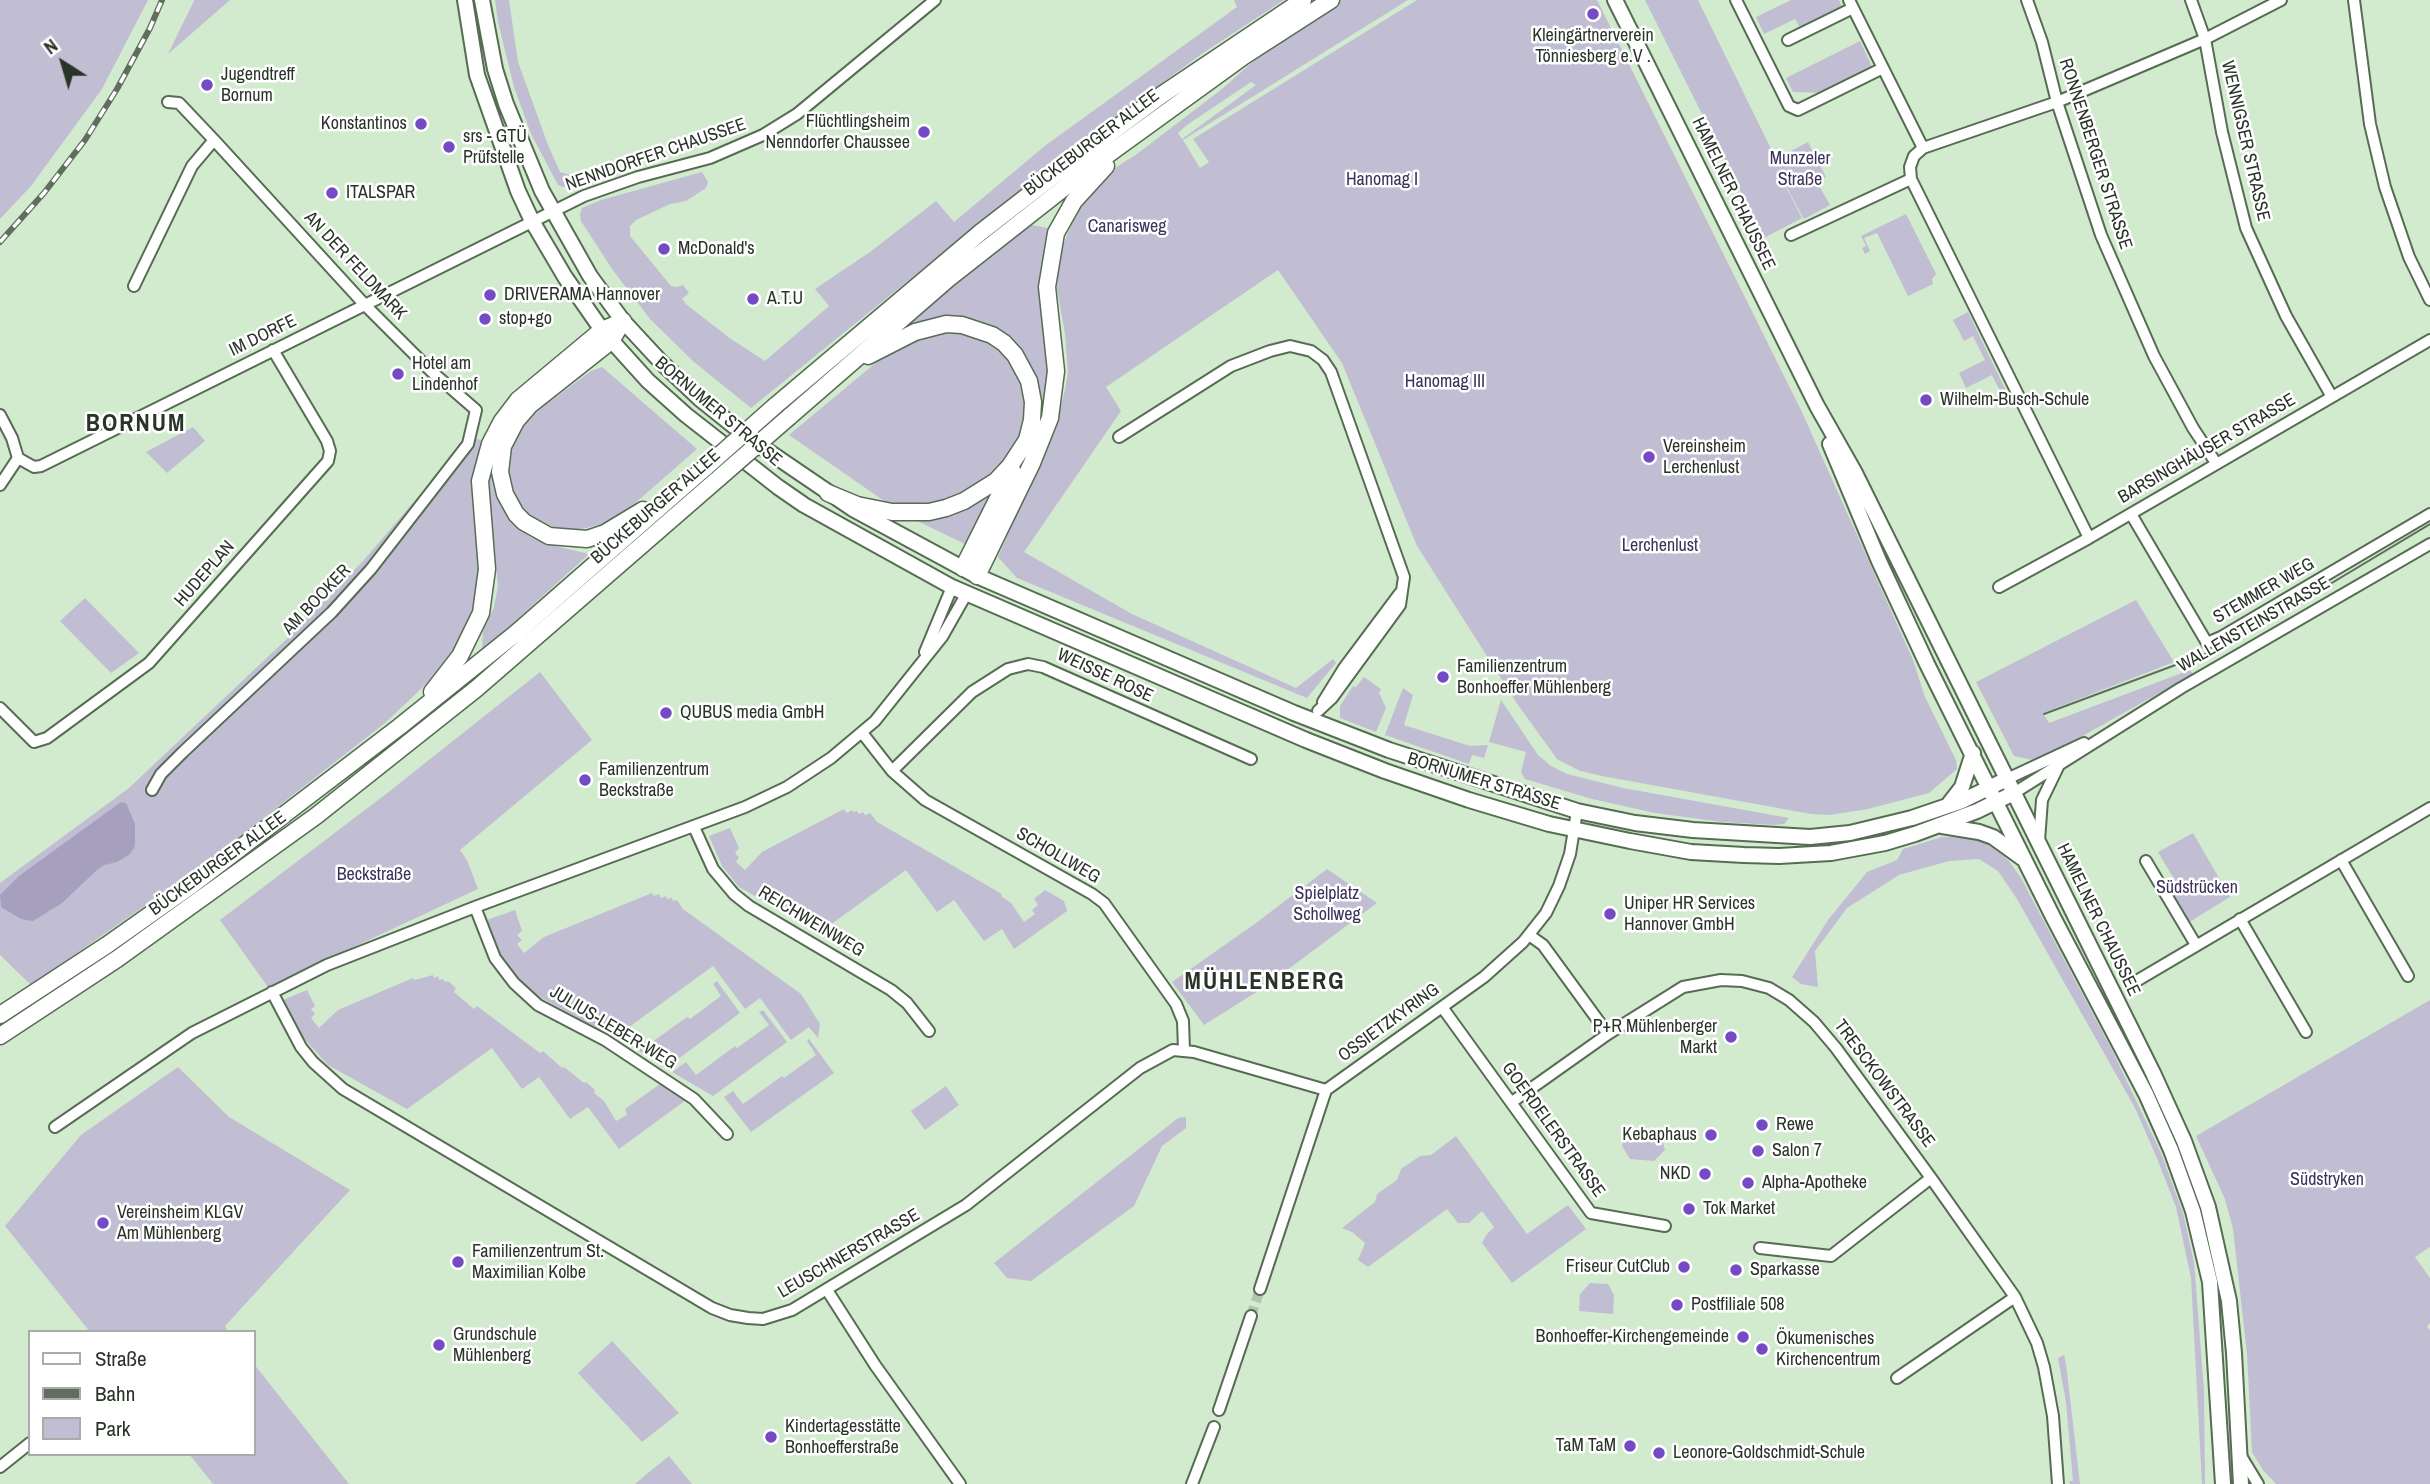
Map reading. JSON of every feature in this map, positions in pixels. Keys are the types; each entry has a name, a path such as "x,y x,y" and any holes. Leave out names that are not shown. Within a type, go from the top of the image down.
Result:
{"highway":[{"name":"BÜCKEBURGER ALLEE","path":"0,1015 186,889 399,727 515,634 981,232 1163,94 1303,0"},
{"name":"BÜCKEBURGER ALLEE","path":"0,1036 198,903 316,816 476,689 899,320 992,244 1108,154 1244,56 1331,0"},
{"path":"970,572 1032,463 1051,418 1056,371 1046,287 1051,251 1065,215 1088,183 1105,167 1210,93 1244,56"},
{"path":"623,321 530,405 516,421 503,446 500,472 505,494 516,514 524,522 549,536 587,539 631,519 676,485 706,467"},
{"path":"789,417 865,358 897,340 929,327 946,324 977,328 1004,343 1024,369 1029,381 1033,402 1032,420 1027,440 970,572"},
{"path":"399,727 411,710 446,676 472,635 481,613 486,559 480,481 490,444 502,421 518,400 607,336"},
{"path":"828,493 857,505 892,512 929,512 946,508 981,492 996,481 1010,466 1027,440"}],"main road":[{"name":"BORNUMER STRASSE","path":"465,0 477,75 504,154 532,221 565,277 607,336 648,381 686,415 778,487 804,505 952,587 1306,740 1469,800 1549,824 1691,852 1779,856 1854,849 1940,826 2014,793"},
{"name":"BORNUMER STRASSE","path":"482,0 495,69 506,104 552,211 590,276 623,321 700,399 750,439 828,493 888,529 970,572 1427,764 1577,811 1693,830 1810,837 1850,833 1945,808 2007,779"},
{"name":"HAMELNER CHAUSSEE","path":"1615,0 1817,406 1855,473 2153,1073 2184,1141 2207,1207 2229,1301 2241,1484"},
{"name":"HAMELNER CHAUSSEE","path":"1817,406 1843,479 1927,664 2146,1094 2171,1150 2193,1212 2210,1282 2223,1484"},
{"path":"952,587 970,572"},
{"path":"967,593 970,572"},
{"path":"1945,808 1962,787 1973,753"},
{"path":"1940,826 1993,837 2025,860"}],"street":[{"name":"NENNDORFER CHAUSSEE","path":"552,211 623,182 710,158 763,135 797,114 935,0"},
{"path":"1736,0 1789,106 1798,110 1883,68"},
{"name":"RONNENBERGER STRASSE","path":"2027,0 2042,42 2057,102 2101,235 2122,288 2193,428 2216,463"},
{"name":"WENNIGSER STRASSE","path":"2191,0 2205,39 2222,132 2246,228 2286,316 2332,397"},
{"path":"2089,538 1911,179 1910,167 1914,156 1923,149 2057,102 2205,39 2281,0"},
{"path":"2354,0 2370,124 2385,187 2409,257 2430,300"},
{"path":"1788,40 1851,4 1923,149"},
{"name":"AN DER FELDMARK","path":"168,102 178,103 365,305 430,371 476,410"},
{"path":"134,286 192,166 214,140"},
{"path":"1791,234 1911,179"},
{"name":"IM DORFE","path":"18,458 34,467 41,467 552,211"},
{"name":"BARSINGHÄUSER STRASSE","path":"1999,587 2131,514 2430,340"},
{"path":"1119,437 1231,366 1270,351 1290,346 1311,351 1324,360 1343,404 1404,577 1400,593 1343,668 1306,740"},
{"name":"HUDEPLAN","path":"0,708 34,742 47,738 149,663 328,461 331,451 327,440 273,350"},
{"name":"AM BOOKER","path":"152,790 161,774 332,612 371,569 468,444 476,410"},
{"path":"0,415 18,458 0,485"},
{"name":"STEMMER WEG","path":"2131,514 2207,643 2430,514"},
{"name":"WALLENSTEINSTRASSE","path":"2014,793 2097,739 2430,544"},
{"path":"921,664 952,587"},
{"path":"55,1127 192,1033 327,965 475,907 694,827 787,787 863,734 900,692 942,637 967,593"},
{"name":"WEISSE ROSE","path":"892,771 972,692 1008,669 1028,664 1043,667 1157,720 1251,759"},
{"name":"SCHOLLWEG","path":"863,734 892,771 925,800 1104,903 1176,1004 1183,1021 1184,1049"},
{"name":"WALLENSTEINSTRASSE","path":"2007,779 2078,745 2097,739"},
{"path":"2039,843 2042,800 2060,764"},
{"path":"2133,983 2430,807"},
{"name":"OSSIETZKYRING","path":"1326,1090 1484,977 1529,935 1546,913 1559,887 1570,854 1577,811"},
{"name":"REICHWEINWEG","path":"694,827 713,869 734,894 749,906 891,990 907,1003 929,1031"},
{"path":"2341,860 2408,976"},
{"path":"2146,861 2196,945"},
{"name":"JULIUS-LEBER-WEG","path":"475,907 495,958 514,983 538,1005 605,1040 694,1099 727,1134"},
{"path":"2241,919 2306,1032"},
{"path":"1529,935 1543,946 1608,1034"},
{"name":"TRESCKOWSTRASSE","path":"1512,1102 1608,1034 1683,987 1721,980 1742,981 1769,988 1789,1000 1820,1028 2015,1297 2037,1343 2045,1367 2053,1416 2058,1484"},
{"name":"LEUSCHNERSTRASSE","path":"272,992 302,1047 313,1062 343,1089 712,1308 730,1315 763,1319 792,1310 966,1205 1140,1068 1173,1050 1184,1049"},
{"name":"GOERDELERSTRASSE","path":"1442,1007 1591,1213 1665,1226"},
{"path":"1184,1049 1326,1090 1260,1289"},
{"path":"1760,1248 1830,1256 1931,1178"},
{"path":"827,1290 875,1365 960,1484"},
{"path":"1897,1378 2015,1297"},
{"path":"1219,1410 1251,1316"},
{"path":"1192,1484 1213,1427"},
{"path":"0,1467 28,1445"},
{"path":"2240,1453 2258,1484"}],"green space":[{"path":"0,0 148,0 102,89 31,186 0,219"},
{"path":"194,0 230,0 168,54 193,3"},
{"path":"495,0 509,0 518,62 560,172 575,176 615,165 617,171 563,187 558,185 531,134 514,87"},
{"path":"1234,0 1284,0 1203,53 1062,156 751,408 694,362 650,319 612,269 581,221 582,208 601,200 702,172 708,182 706,188 686,201 670,204 636,220 630,226 630,236 671,286 683,285 689,293 682,299 687,305 765,361 829,306 815,289 870,252 936,201 954,222 1046,145 1237,7"},
{"path":"1342,0 1408,0 1183,140 1200,168 1209,162 1193,139 1417,0 1597,0 1801,410 1913,660 1925,697 1956,760 1957,769 1929,793 1868,809 1830,815 1811,814 1602,776 1580,771 1557,759 1518,705 1417,546 1342,363 1278,270 1106,387 1121,411 1024,552 1132,614 1296,688 1333,659 1336,663 1307,698 1017,578 998,557 1057,422 1065,390 1068,372 1057,289 1058,269 1061,250 1075,216 1104,175 1137,154 1222,89 1273,44","holes":["1251,82 1256,85 1182,139 1178,133 1187,125"]},
{"name":"Munzeler Straße","path":"1645,0 1698,0 1776,159 1808,142 1826,177 1817,182 1830,205 1804,219 1775,166 1802,218 1764,238"},
{"path":"1791,0 1839,0 1844,11 1801,30 1795,19 1764,34 1756,17"},
{"path":"1860,41 1873,69 1823,93 1793,92 1786,78"},
{"path":"1906,214 1936,274 1932,279 1933,284 1908,296 1877,233 1864,238 1870,251 1865,254 1862,248 1866,246 1861,236"},
{"path":"1028,224 1052,229 1039,278 1039,301 1052,369 1043,422 983,552 980,551 1035,435 1038,400 992,327 898,331"},
{"path":"1968,312 2009,397 2004,399 1992,375 1966,388 1959,373 1985,360 1973,336 1964,341 1953,320"},
{"path":"949,331 975,336 991,343 1006,356 1021,379 1025,410 1019,437 1010,454 984,481 970,490 938,502 890,505 789,435 885,355 912,340"},
{"path":"602,367 697,449 625,512 602,524 582,529 558,529 528,515 513,497 507,479 511,439 523,424 544,406 591,371"},
{"path":"193,427 205,441 167,473 146,452"},
{"path":"466,435 483,441 474,481 480,570 475,612 467,633 440,671 385,723 202,866 31,985 0,955 0,883 129,788 293,633 363,561 430,483"},
{"path":"493,474 503,505 514,524 529,536 551,545 589,554 482,651 483,631 494,607 498,586 488,477"},
{"path":"995,489 967,545 911,518 959,511 977,503"},
{"path":"85,598 139,653 111,673 60,621"},
{"path":"2136,600 2174,662 2043,713 2049,723 2190,670 2193,674 2063,747 2033,760 2014,756 1976,682"},
{"name":"Beckstraße","path":"540,672 592,740 460,850 467,860 478,889 268,987 220,920"},
{"path":"1364,677 1381,689 1379,693 1386,708 1376,732 1340,718 1340,706 1353,686 1356,687"},
{"path":"1403,688 1413,695 1404,725 1470,746 1488,745 1484,758 1472,755 1469,764 1385,735"},
{"path":"1501,700 1538,755 1567,774 1623,788 1789,818 1784,824 1774,825 1722,822 1655,813 1592,799 1525,779 1521,772 1526,752 1489,742"},
{"path":"844,809 847,813 852,810 865,815 870,813 877,822 1002,894 1024,922 1035,914 1032,910 1038,905 1034,899 1045,890 1064,901 1067,911 1014,949 1002,929 984,941 954,900 937,912 906,870 819,933 739,887 722,866 709,836 730,828 739,848 735,853 739,857 736,862 745,870 762,852"},
{"name":"Südstrücken","path":"2193,833 2230,897 2186,924 2166,887 2174,879 2158,852"},
{"path":"1942,837 1968,837 1994,847 2009,861 2021,878 2113,1052 2161,1153 2183,1213 2194,1262 2204,1391 2205,1484 2202,1484 2191,1278 2176,1207 2135,1108 2017,899 1998,871 1979,859 1949,861 1899,875 1847,908 1815,951 1818,987 1801,984 1792,977 1828,920 1867,872 1897,860 1903,849"},
{"name":"Spielplatz Schollweg","path":"1327,869 1377,903 1263,988 1204,1025 1172,982"},
{"path":"652,893 654,896 659,894 661,898 666,896 667,899 677,900 683,909 801,994 820,1024 818,1038 809,1027 791,1040 760,998 745,1009 713,966 614,1038 538,996 520,981 497,949 487,920 515,910 522,931 517,935 522,940 517,944 524,953 544,937"},
{"path":"433,975 434,978 438,976 439,980 448,981 456,988 454,992 474,1009 477,1006 540,1053 543,1051 562,1068 586,1082 604,1101 616,1121 627,1115 625,1109 660,1084 686,1100 619,1149 588,1107 570,1119 539,1077 522,1089 492,1048 407,1109 328,1065 300,1034 283,1000 307,990 315,1006 311,1009 315,1014 311,1018 319,1028 338,1010 413,978 415,980"},
{"path":"717,981 740,1013 666,1068 626,1043 639,1034 648,1045 687,1017 690,1019 721,996 713,984"},
{"name":"Südstryken","path":"2430,1000 2430,1247 2415,1257 2430,1278 2430,1323 2427,1326 2430,1331 2430,1484 2276,1484 2252,1452 2247,1354 2233,1229 2225,1199 2196,1136"},
{"path":"763,1010 787,1042 713,1096 672,1072 686,1062 696,1075 735,1046 737,1048 769,1025 759,1012"},
{"path":"809,1039 834,1073 751,1132 724,1097 733,1091 743,1104 782,1076 784,1078 816,1055 807,1041"},
{"path":"178,1067 229,1117 350,1190 225,1326 227,1330 88,1330 5,1226 81,1135"},
{"path":"946,1086 959,1105 925,1130 911,1111"},
{"path":"1186,1117 1186,1128 1162,1146 1134,1206 1031,1281 1007,1278 994,1263 1178,1118"},
{"path":"1625,1131 1661,1136 1665,1150 1654,1161 1630,1159 1622,1146"},
{"path":"1456,1136 1527,1234 1568,1205 1586,1229 1512,1283 1482,1243 1494,1227 1482,1211 1469,1223 1458,1223 1447,1209 1368,1267 1358,1260 1365,1243 1352,1232 1342,1228 1375,1202 1377,1194 1397,1180 1401,1169 1420,1156 1431,1155"},
{"path":"1590,1283 1608,1284 1614,1295 1613,1314 1579,1311 1580,1294"},
{"path":"612,1341 679,1413 642,1442 578,1373"},
{"path":"2064,1355 2080,1484 2070,1484 2069,1481 2073,1481 2066,1402 2058,1358"},
{"path":"256,1367 349,1484 213,1484 191,1456 256,1456"},
{"path":"669,1456 692,1484 635,1484 648,1473"}],"shaded area":[{"path":"121,802 126,803 135,824 135,846 130,854 117,862 104,865 62,903 33,921 21,919 1,907 0,895 19,876"}],"tunnel":[{"path":"1251,1316 1260,1289"}],"tram line":[{"path":"2044,714 2213,651 2260,626 2430,524"}],"railway":[{"path":"0,242 44,193 85,140 117,89 162,0"}],"place":[{"name":"Kleingärtnerverein Tönniesberg e.V .","path":"1593,14"},
{"name":"Jugendtreff Bornum","path":"207,85"},
{"name":"Konstantinos","path":"421,124"},
{"name":"Flüchtlingsheim Nenndorfer Chaussee","path":"924,132"},
{"name":"srs - GTÜ Prüfstelle","path":"449,147"},
{"name":"ITALSPAR","path":"332,193"},
{"name":"McDonald's","path":"664,249"},
{"name":"DRIVERAMA Hannover","path":"490,295"},
{"name":"A.T.U","path":"753,299"},
{"name":"stop+go","path":"485,319"},
{"name":"Hotel am Lindenhof","path":"398,374"},
{"name":"Wilhelm-Busch-Schule","path":"1926,400"},
{"name":"Vereinsheim Lerchenlust","path":"1649,457"},
{"name":"Familienzentrum Bonhoeffer Mühlenberg","path":"1443,677"},
{"name":"QUBUS media GmbH","path":"666,713"},
{"name":"Familienzentrum Beckstraße","path":"585,780"},
{"name":"Uniper HR Services Hannover GmbH","path":"1610,914"},
{"name":"P+R Mühlenberger Markt","path":"1731,1037"},
{"name":"Rewe","path":"1762,1125"},
{"name":"Kebaphaus","path":"1711,1135"},
{"name":"Salon 7","path":"1758,1151"},
{"name":"NKD","path":"1705,1174"},
{"name":"Alpha-Apotheke","path":"1748,1183"},
{"name":"Tok Market","path":"1689,1209"},
{"name":"Vereinsheim KLGV Am Mühlenberg","path":"103,1223"},
{"name":"Familienzentrum St. Maximilian Kolbe","path":"458,1262"},
{"name":"Friseur CutClub","path":"1684,1267"},
{"name":"Sparkasse","path":"1736,1270"},
{"name":"Postfiliale 508","path":"1677,1305"},
{"name":"Bonhoeffer-Kirchengemeinde","path":"1743,1337"},
{"name":"Grundschule Mühlenberg","path":"439,1345"},
{"name":"Ökumenisches Kirchencentrum","path":"1762,1349"},
{"name":"Kindertagesstätte Bonhoefferstraße","path":"771,1437"},
{"name":"TaM TaM","path":"1630,1446"},
{"name":"Leonore-Goldschmidt-Schule","path":"1659,1453"}],"district":[{"name":"BORNUM","path":"136,425"},
{"name":"MÜHLENBERG","path":"1265,983"}],"park label":[{"name":"Hanomag I","path":"1382,180"},
{"name":"Canarisweg","path":"1127,227"},
{"name":"Hanomag III","path":"1445,382"},
{"name":"Lerchenlust","path":"1660,546"}]}
